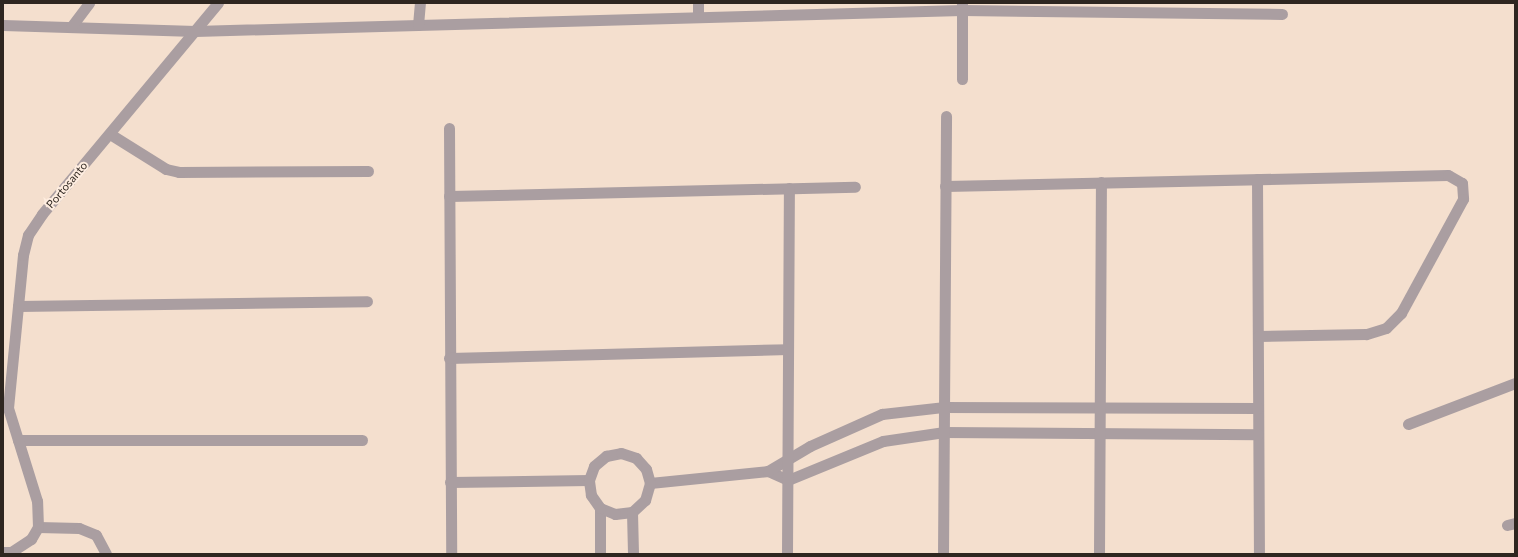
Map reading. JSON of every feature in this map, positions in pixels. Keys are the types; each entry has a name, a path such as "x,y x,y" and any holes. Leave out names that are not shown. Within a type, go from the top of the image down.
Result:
{"street":[{"path":"71,28 89,3"},
{"name":"Portosanto","path":"6,408 23,255 28,235 218,3"},
{"path":"418,25 420,3"},
{"path":"698,3 698,17"},
{"path":"3,26 195,31 698,17 820,8 962,6 1282,14"},
{"path":"962,6 962,79"},
{"path":"943,554 944,186 946,116"},
{"path":"449,128 451,554"},
{"path":"110,134 166,169 179,172 368,171"},
{"path":"944,186 1448,175 1462,183 1463,199 1400,313 1386,328 1366,334 1258,336"},
{"path":"1257,179 1258,554"},
{"path":"1099,554 1098,433 1101,182"},
{"path":"449,196 855,187"},
{"path":"787,554 789,188"},
{"path":"18,306 367,301"},
{"path":"450,358 788,349"},
{"path":"1408,424 1515,383"},
{"path":"650,483 768,471 810,446 882,414 943,406 1258,408"},
{"path":"3,552 11,552 31,539 38,527 37,501 18,440 6,408"},
{"path":"768,471 788,480 883,441 944,432 1258,434"},
{"path":"18,440 362,440"},
{"path":"600,508 616,514 632,512 646,500 650,483 646,469 636,458 621,453 606,456 594,466 589,480 591,495 600,508 600,554"},
{"path":"450,482 589,480"},
{"path":"632,512 632,554"},
{"path":"38,527 79,528 96,535 106,554"}]}
